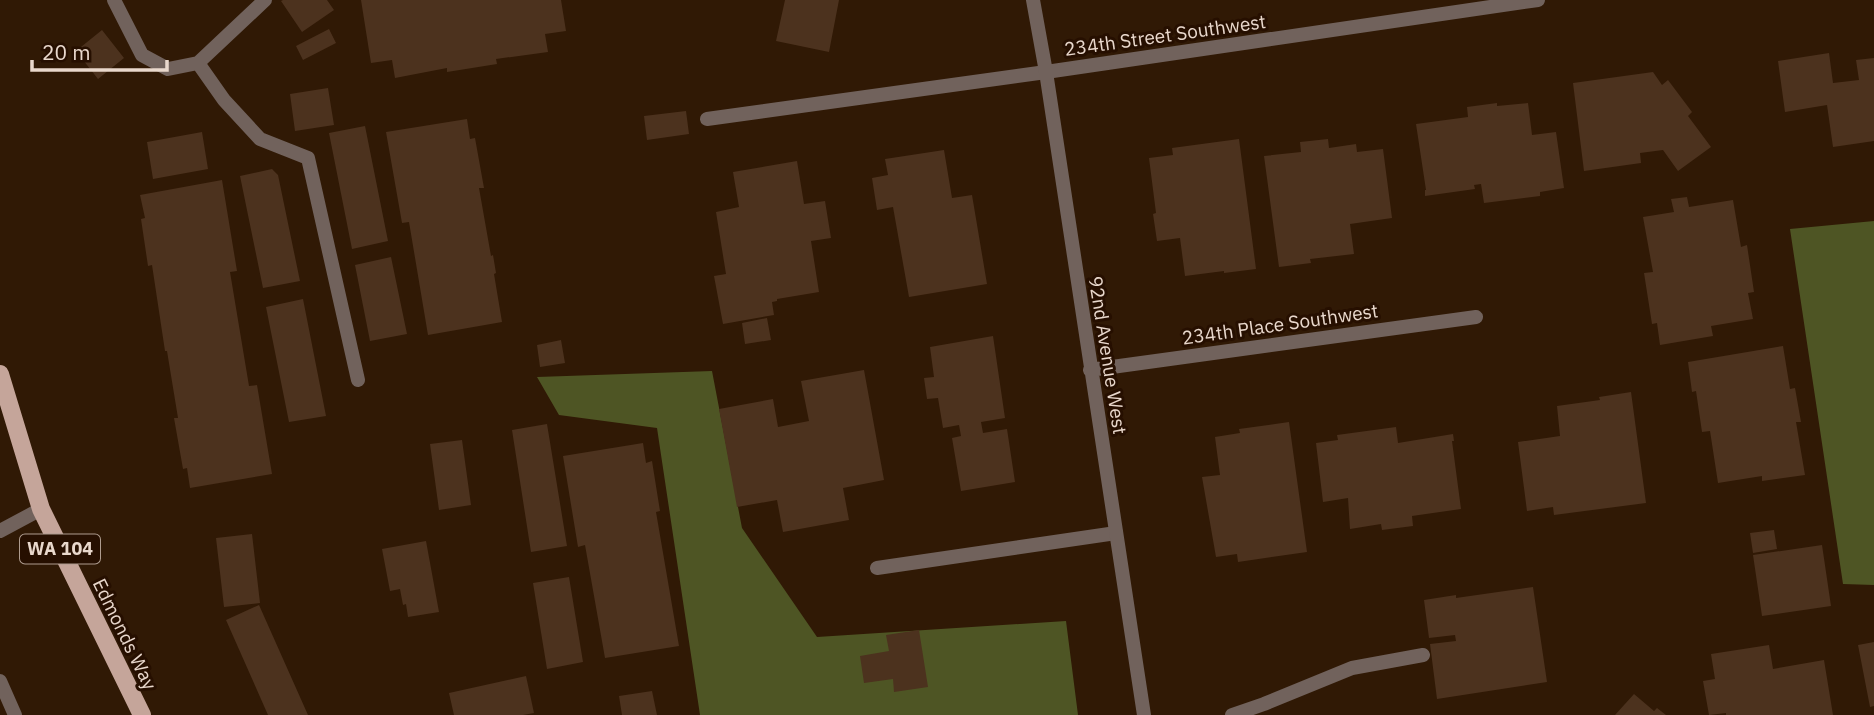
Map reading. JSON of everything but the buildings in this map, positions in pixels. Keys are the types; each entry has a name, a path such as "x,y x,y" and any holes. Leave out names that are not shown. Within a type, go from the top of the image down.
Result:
{"main road":[{"name":"Edmonds Way","path":"0,374 41,509 142,715"}],"street":[{"path":"114,0 142,55 168,69 198,63 265,0"},
{"name":"92nd Avenue West","path":"1033,0 1144,715"},
{"name":"234th Street Southwest","path":"707,119 1538,0"},
{"path":"198,63 224,100 260,139 308,158 358,380"},
{"name":"234th Place Southwest","path":"1090,370 1475,317"},
{"path":"0,531 41,509"},
{"path":"877,568 1116,533"},
{"path":"1233,715 1352,668 1423,655"},
{"path":"0,681 15,715"}],"green space":[{"path":"1874,221 1874,585 1843,584 1790,229"},
{"path":"712,371 742,528 817,637 1066,621 1078,715 700,715 657,428 559,415 537,377"}]}
